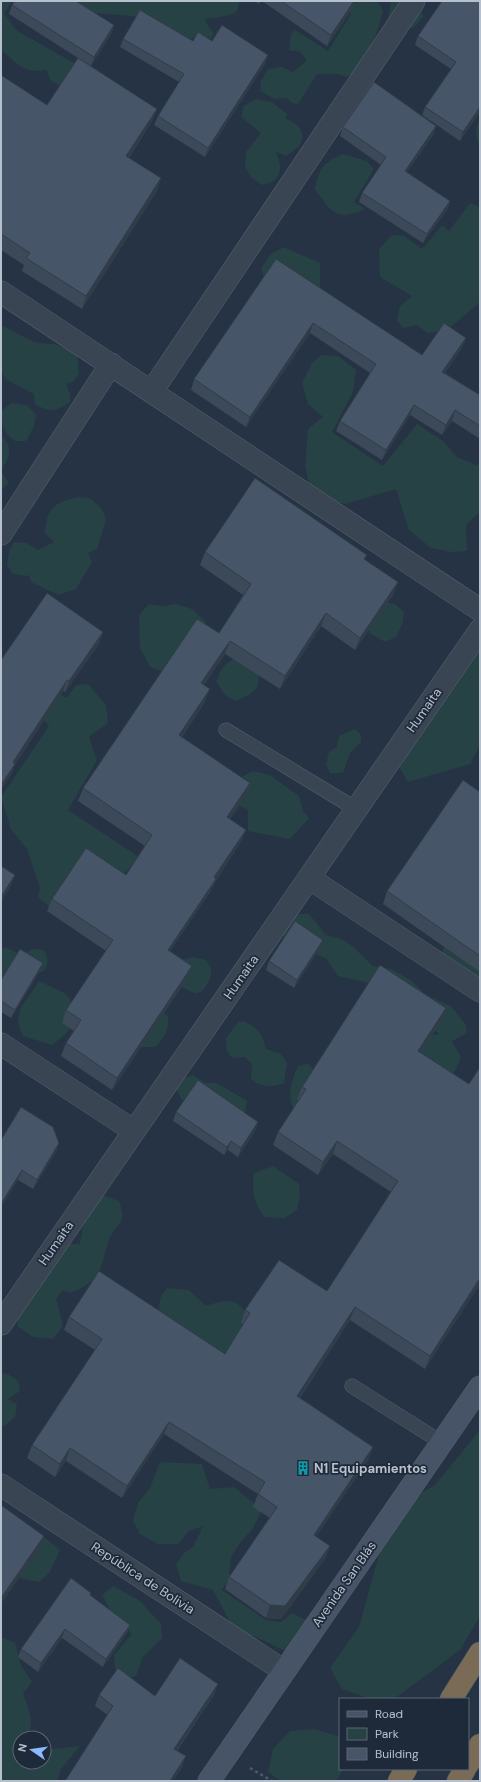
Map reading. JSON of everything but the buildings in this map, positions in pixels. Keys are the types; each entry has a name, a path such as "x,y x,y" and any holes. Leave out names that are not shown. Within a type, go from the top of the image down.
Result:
{"highway":[{"path":"452,1698 480,1653"},
{"path":"469,1762 480,1745"},
{"path":"398,1781 405,1770"},
{"path":"458,1781 464,1770"}],"street":[{"path":"152,392 414,1"},
{"path":"1,292 480,610"},
{"path":"1,534 111,364"},
{"name":"Humaita","path":"1,1324 480,630"},
{"path":"309,878 480,991"},
{"path":"1,1044 134,1131"},
{"name":"Avenida San Blás","path":"209,1781 480,1387"},
{"name":"República de Bolivia","path":"1,1485 284,1671"}],"lane":[{"path":"226,730 356,809"},
{"path":"352,1386 441,1442"}],"green space":[{"path":"1,1 12,1 4,13 16,30 74,63 80,71 63,87 51,81 46,70 38,71 26,69 16,63 1,50"},
{"path":"70,1 149,1 153,3 154,1 239,2 235,13 205,19 208,26 214,33 207,46 192,38 177,64 173,36 134,16 96,13"},
{"path":"363,1 379,3 383,11 376,35 358,69 347,77 337,74 317,74 298,104 292,103 286,98 274,99 260,91 261,81 268,69 282,67 293,72 307,60 300,52 289,50 291,34 295,30 328,51 351,14 346,9 351,4"},
{"path":"391,1 419,1 423,17 413,28 397,28 388,19"},
{"path":"256,99 272,102 287,114 286,119 291,121 301,130 302,135 301,143 296,149 286,156 276,152 280,163 279,173 274,181 262,185 251,177 245,167 246,152 261,133 241,117 244,106"},
{"path":"480,120 480,146 476,133"},
{"path":"343,154 367,161 374,169 354,202 365,209 347,215 330,209 315,189 320,171 326,163"},
{"path":"470,203 480,207 480,302 446,331 428,333 416,325 403,328 397,320 400,306 412,296 380,277 379,249 392,235 404,236 422,249 442,225 449,231"},
{"path":"283,247 320,263 320,287 301,303 268,291 261,268 270,255"},
{"path":"1,325 36,343 54,344 70,350 77,355 79,373 74,381 66,384 70,394 70,402 60,408 52,410 45,409 35,404 34,394 5,379 1,370"},
{"path":"321,355 338,356 356,370 353,392 332,432 383,466 417,424 443,441 457,457 476,465 480,463 480,512 466,525 467,551 450,552 431,548 409,530 396,489 345,504 322,499 310,488 305,466 308,429 323,417 308,404 302,383 312,363"},
{"path":"12,403 27,405 36,415 34,426 26,441 15,441 3,428 2,410"},
{"path":"1,436 8,444 9,453 1,470"},
{"path":"1,471 9,483 1,491"},
{"path":"77,497 90,498 102,509 106,520 97,549 88,553 92,562 76,589 58,595 31,582 29,576 13,574 7,565 9,552 14,542 26,543 38,550 54,542 45,533 47,517 57,505"},
{"path":"383,602 395,604 404,612 403,622 396,637 385,642 368,632"},
{"path":"149,604 163,606 176,604 192,609 205,621 207,627 168,673 150,667 140,648 139,615"},
{"path":"480,637 480,745 470,764 408,782 395,760"},
{"path":"236,658 258,669 259,676 255,690 236,701 225,695 216,682 223,667 228,662"},
{"path":"88,684 106,705 108,723 89,737 97,760 68,810 139,857 117,882 53,909 38,898 40,888 27,849 11,829 1,797 49,726 35,710 52,690 67,698 76,685"},
{"path":"355,729 361,735 361,742 350,753 343,773 330,773 326,764 329,752 337,747 339,736"},
{"path":"253,771 270,775 299,796 303,811 309,818 290,839 248,831 248,810 234,803 240,778"},
{"path":"300,914 309,914 326,935 341,939 352,946 373,966 391,969 411,980 426,995 451,1006 466,1025 467,1033 452,1041 461,1057 450,1083 420,1081 420,1037 439,1034 381,989 365,982 338,976 326,958 293,947 282,935 288,918"},
{"path":"445,945 480,960 480,996 440,957"},
{"path":"1,948 7,948 21,955 32,949 43,950 48,960 47,965 44,971 1,989"},
{"path":"193,957 206,960 211,969 211,976 208,983 203,990 197,993 181,987 176,975 180,960"},
{"path":"39,981 66,994 71,1000 75,1012 75,1018 67,1033 52,1045 23,1036 18,1024 20,1009"},
{"path":"161,1011 168,1016 168,1025 164,1036 155,1047 138,1047"},
{"path":"243,1021 253,1026 259,1032 266,1049 281,1054 287,1063 284,1083 267,1086 255,1082 251,1079 252,1064 245,1057 232,1058 227,1051 226,1038 238,1022"},
{"path":"308,1064 313,1069 295,1112 292,1106 290,1089 298,1066"},
{"path":"193,1075 205,1083 217,1083 247,1101 244,1118 197,1100 182,1100 174,1085 181,1079"},
{"path":"273,1166 299,1184 300,1196 297,1210 284,1218 264,1217 254,1196 254,1173"},
{"path":"102,1195 119,1201 122,1219 109,1239 102,1264 96,1276 88,1284 70,1293 63,1290 56,1299 63,1326 53,1339 33,1337 17,1326 20,1308 51,1253 70,1244 80,1244 84,1221"},
{"path":"167,1288 189,1290 206,1306 219,1302 230,1301 245,1310 249,1317 230,1358 158,1311 161,1296"},
{"path":"1,1373 8,1374 18,1381 20,1391 8,1399 17,1404 15,1417 5,1426 1,1425"},
{"path":"480,1430 480,1616 460,1650 395,1698 368,1698 342,1689 330,1668 359,1627 392,1508 434,1486"},
{"path":"160,1462 202,1464 210,1489 234,1487 262,1510 252,1530 242,1540 231,1557 230,1577 222,1590 266,1620 281,1622 292,1613 310,1622 307,1648 283,1650 254,1636 236,1633 213,1590 181,1581 176,1564 184,1553 193,1547 203,1526 189,1531 178,1544 158,1544 140,1534 133,1521 138,1503 150,1488"},
{"path":"33,1528 60,1550 50,1572 39,1582 19,1578 1,1566"},
{"path":"113,1586 140,1601 161,1624 162,1638 143,1657 136,1676 125,1679 116,1676 114,1655 132,1634 112,1614 102,1595"},
{"path":"1,1637 15,1643 21,1665 32,1682 23,1693 30,1716 30,1730 12,1730 12,1770 52,1770 52,1749 80,1746 61,1769 57,1781 1,1781"},
{"path":"314,1729 339,1737 339,1770 343,1770 336,1781 281,1781 268,1772 273,1749 290,1731"}],"place":[{"name":"N1 Equipamientos","path":"303,1468"}]}
